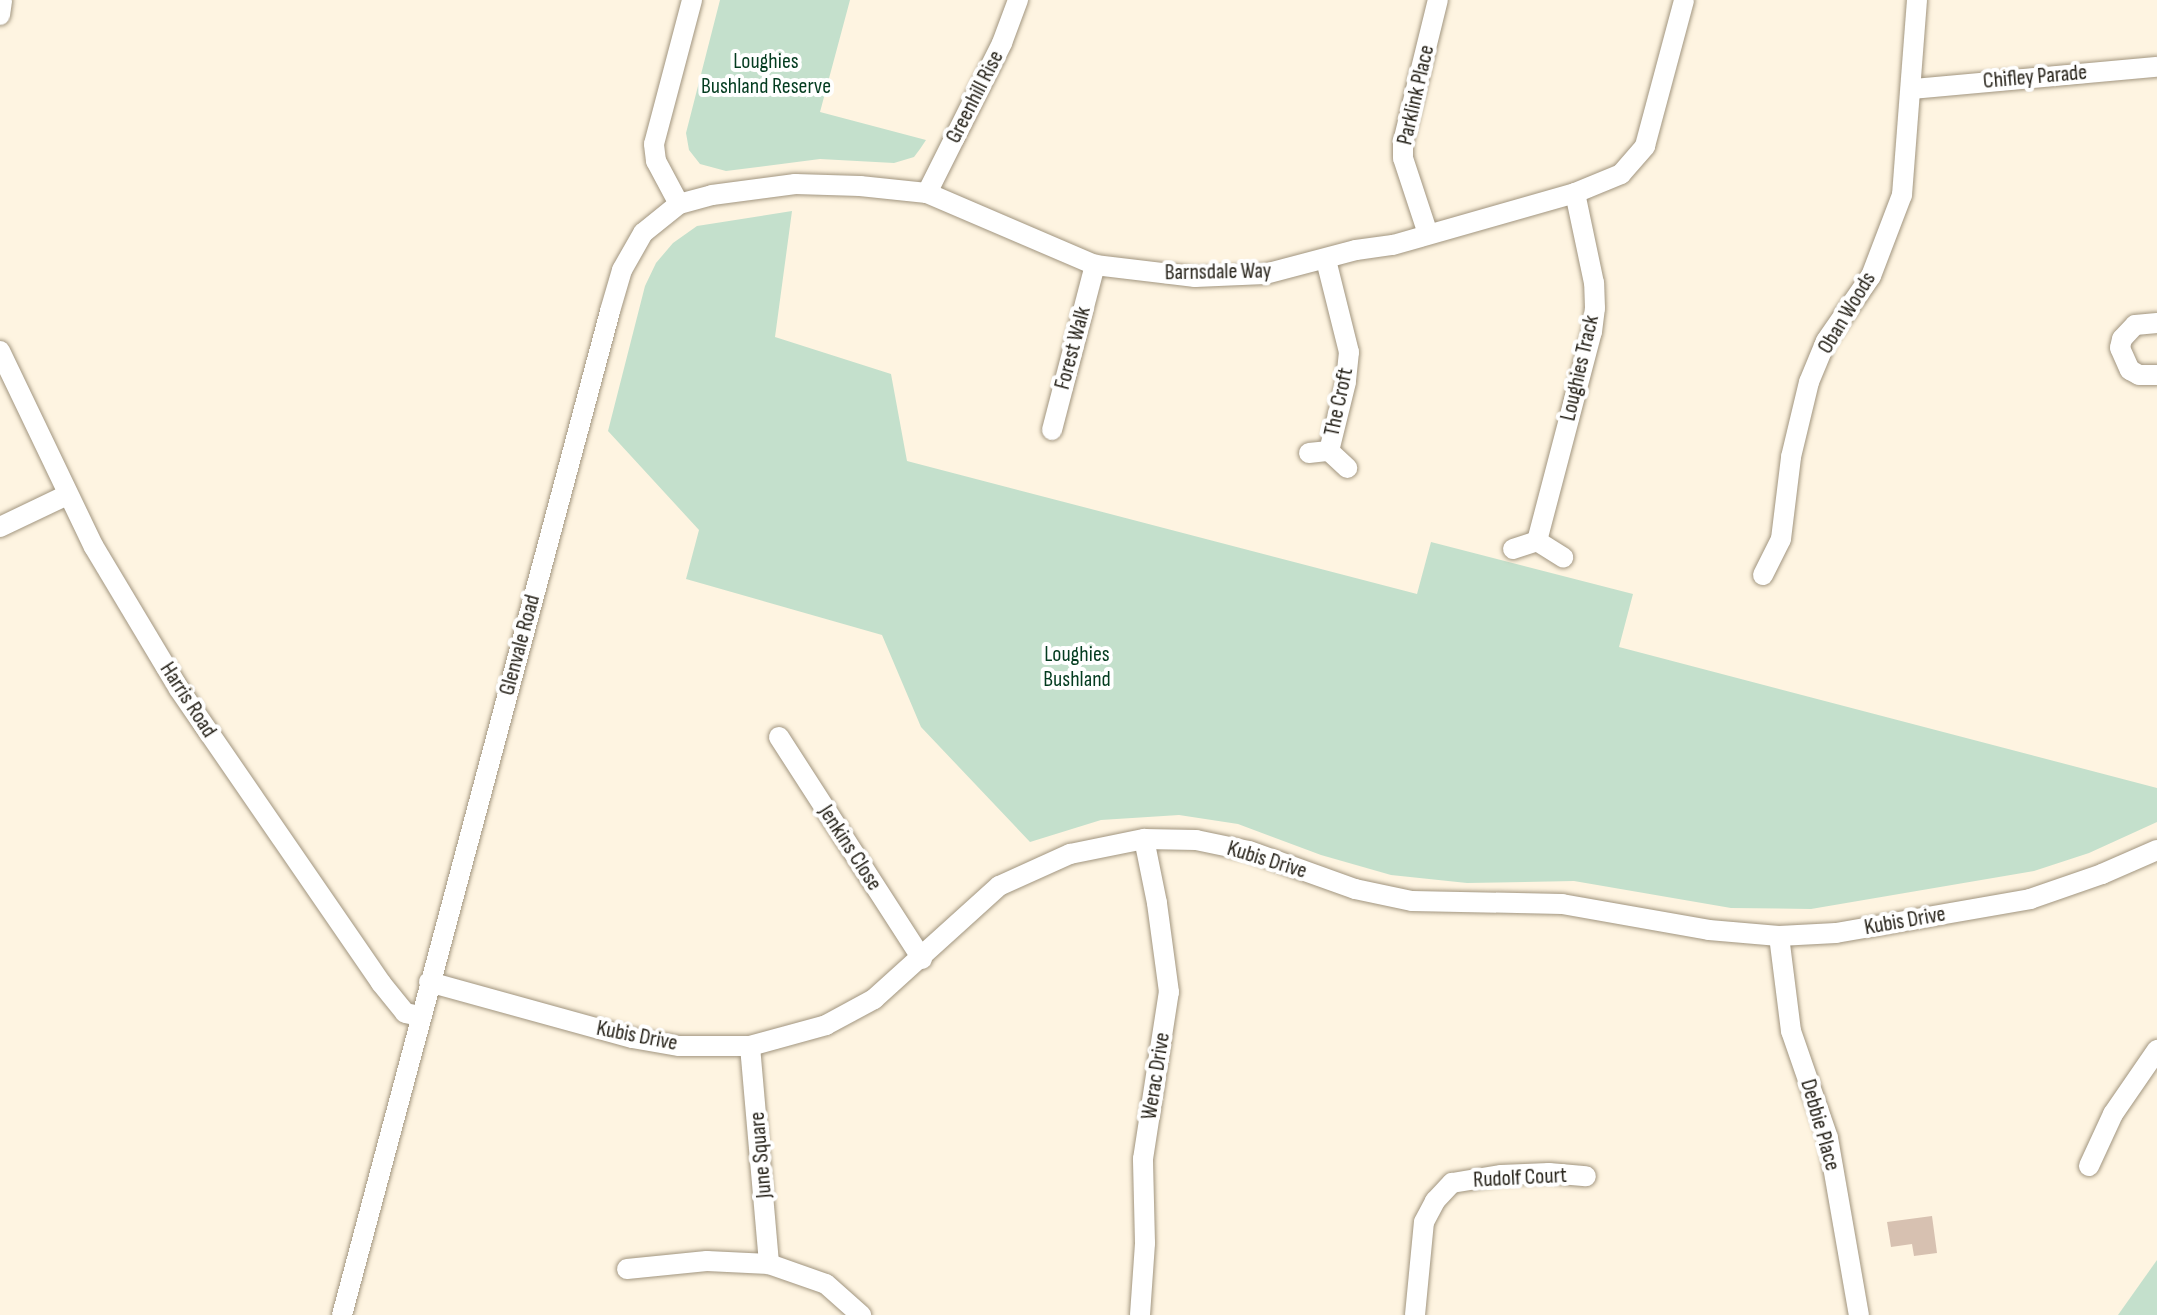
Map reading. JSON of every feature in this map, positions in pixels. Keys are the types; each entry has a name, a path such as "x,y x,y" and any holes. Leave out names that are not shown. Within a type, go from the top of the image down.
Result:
{"street":[{"path":"0,15 2,0"},
{"path":"679,204 656,161 654,144 692,0"},
{"name":"Greenhill Rise","path":"927,193 1002,43 1018,0"},
{"name":"Parklink Place","path":"1428,234 1403,158 1403,142 1438,0"},
{"name":"Barnsdale Way","path":"679,204 712,195 795,184 927,193 1095,265 1195,277 1265,274 1356,250 1393,245 1575,193 1621,174 1645,146 1684,0"},
{"name":"Oban Woods","path":"1763,575 1781,539 1791,457 1809,382 1826,341 1871,276 1902,195 1913,89 1917,0"},
{"name":"Chifley Parade","path":"1913,89 2157,67"},
{"name":"Loughies Track","path":"1537,541 1592,332 1595,308 1594,283 1575,193"},
{"name":"Glenvale Road","path":"342,1315 622,270 643,233 679,204"},
{"name":"The Croft","path":"1326,260 1349,352 1346,382 1319,452 1347,468"},
{"name":"Forest Walk","path":"1051,436 1095,265"},
{"path":"2157,323 2135,325 2122,339 2120,348 2130,370 2139,375 2157,375"},
{"name":"Harris Road","path":"0,351 67,495 179,689 381,983 405,1013 420,1016"},
{"path":"0,527 67,495"},
{"path":"1513,549 1537,541 1563,557"},
{"name":"Jenkins Close","path":"779,737 922,959"},
{"name":"Kubis Drive","path":"429,982 632,1038 679,1046 750,1046 826,1025 874,999 922,959 999,886 1070,854 1144,839 1196,840 1249,851 1355,889 1412,901 1562,904 1709,930 1779,936 1836,933 2030,899 2102,874 2157,850"},
{"name":"Werac Drive","path":"1140,1315 1145,1243 1143,1159 1169,992 1157,903 1144,839"},
{"name":"Debbie Place","path":"1779,936 1791,1031 1828,1138 1859,1315"},
{"name":"June Square","path":"750,1046 769,1264"},
{"path":"2089,1166 2113,1114 2157,1050"},
{"name":"Rudolf Court","path":"1415,1315 1424,1222 1435,1201 1452,1183 1501,1175 1549,1173 1586,1176"},
{"path":"627,1269 707,1261 769,1264 826,1284 861,1315"}],"green space":[{"name":"Loughies Bushland Reserve","path":"720,0 850,0 820,112 926,140 914,157 894,163 820,159 726,171 700,164 689,150 686,133"},
{"name":"Loughies Bushland","path":"792,211 775,337 891,374 907,461 1417,594 1431,542 1633,594 1619,647 2157,788 2157,822 2089,853 2034,871 1811,909 1731,908 1574,881 1467,883 1391,875 1321,855 1238,824 1179,815 1101,820 1030,842 921,727 882,635 686,579 699,530 608,431 645,286 656,263 673,243 697,226"},
{"path":"2157,1260 2157,1315 2118,1315"}],"building":[{"path":"1932,1216 1937,1253 1914,1256 1912,1244 1891,1247 1887,1222"}]}
